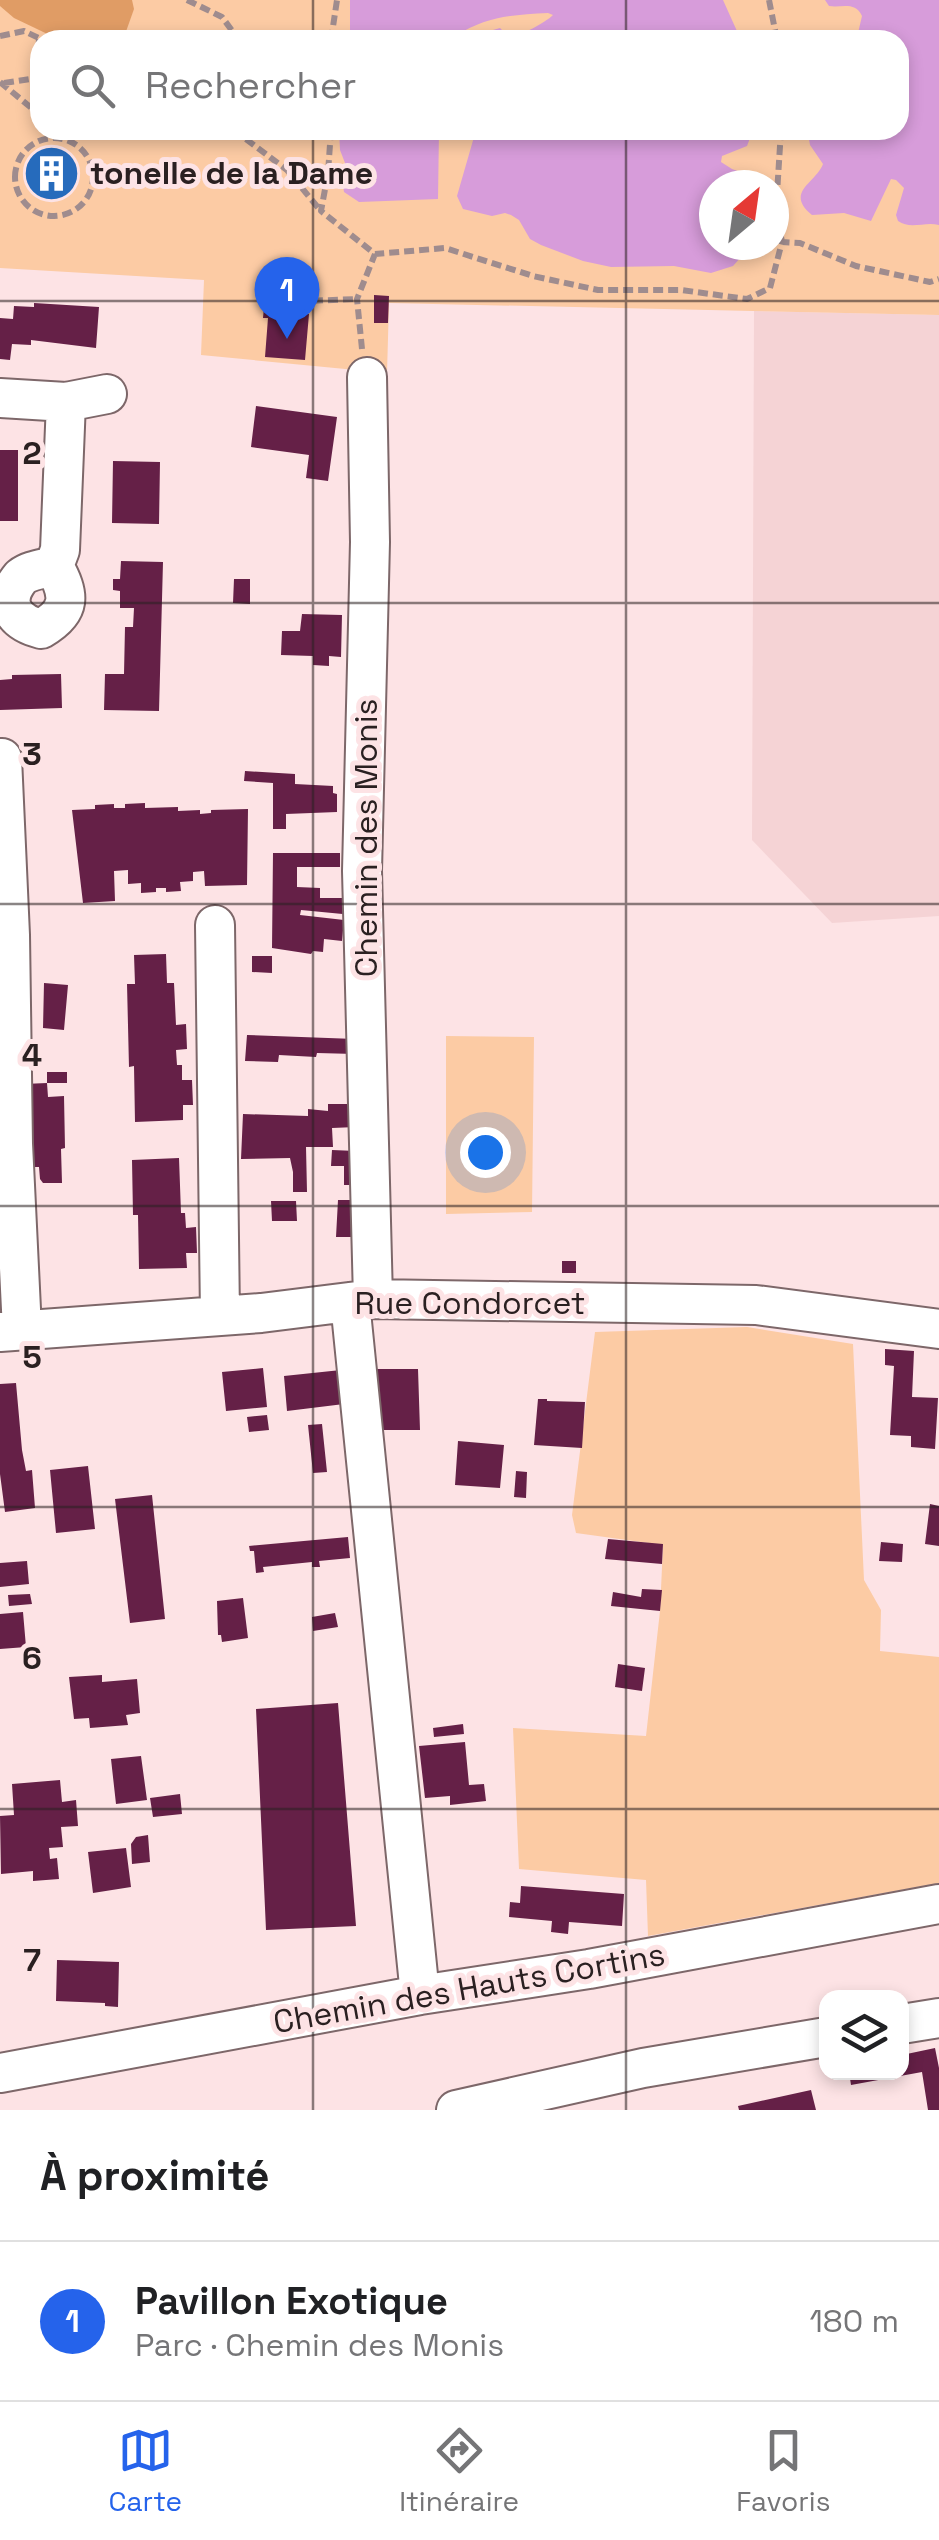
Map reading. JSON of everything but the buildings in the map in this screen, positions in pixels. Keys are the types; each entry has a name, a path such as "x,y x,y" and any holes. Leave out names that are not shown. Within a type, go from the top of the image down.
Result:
{"street":[{"name":"Chemin des Monis","path":"368,377 370,542 362,871 361,1301 420,1995"},
{"path":"0,398 66,402 108,394"},
{"path":"57,558 66,402"},
{"path":"2,758 10,934 11,1331"},
{"path":"215,926 220,1316"},
{"name":"Rue Condorcet","path":"11,1331 361,1301 756,1306 939,1329"},
{"name":"Chemin des Hauts Cortins","path":"0,2074 939,1904"},
{"path":"909,2023 939,2018"},
{"path":"456,2110 644,2068 819,2038"}],"path":[{"path":"187,0 222,17 232,30"},
{"path":"332,30 337,0"},
{"path":"769,0 775,30"},
{"path":"0,36 24,31 30,34"},
{"path":"2,83 30,80"},
{"path":"2,83 30,108"},
{"path":"37,140 16,163 14,184 23,202 40,214 61,216 79,207 91,190 93,170 84,151 69,140"},
{"path":"247,140 286,170 321,211 375,254 445,248 516,272 598,290 681,290 747,299 770,288 777,260"},
{"path":"321,211 330,140"},
{"path":"779,170 781,140"},
{"path":"789,242 800,243 856,266 930,282 939,279"},
{"path":"368,377 357,300 375,254"},
{"path":"283,302 357,300"}],"shaded area":[{"path":"0,0 939,0 939,315 389,303 387,373 201,355 204,280 0,268"},
{"path":"0,0 132,0 134,9 127,30 39,30 0,6"},
{"path":"350,0 723,0 736,30 528,30 553,15 548,13 489,20 465,30 350,30"},
{"path":"825,0 939,0 939,225 908,225 898,221 896,215 904,188 891,179 871,221 844,213 812,215 804,207 801,194 823,164 809,140 909,140 909,30 859,30 862,16 856,8 829,6"},
{"path":"340,140 439,140 438,199 359,202 344,192 345,163"},
{"path":"473,140 749,140 747,146 722,156 721,162 735,170 699,170 699,260 738,260 733,266 711,273 674,266 611,267 583,261 530,239 519,220 511,215 492,216 463,209 457,196"},
{"path":"754,311 939,315 939,916 832,923 752,840"},
{"path":"446,1036 534,1037 532,1212 446,1214"},
{"path":"747,1327 853,1344 864,1580 881,1610 880,1651 939,1657 939,1883 648,1936 646,1880 519,1869 513,1728 646,1736 663,1545 576,1533 572,1515 595,1332"}],"place":[{"name":"tonelle de la Dame","path":"51,173"},
{"name":"Pavillon Exotique","path":"287,339"}]}
